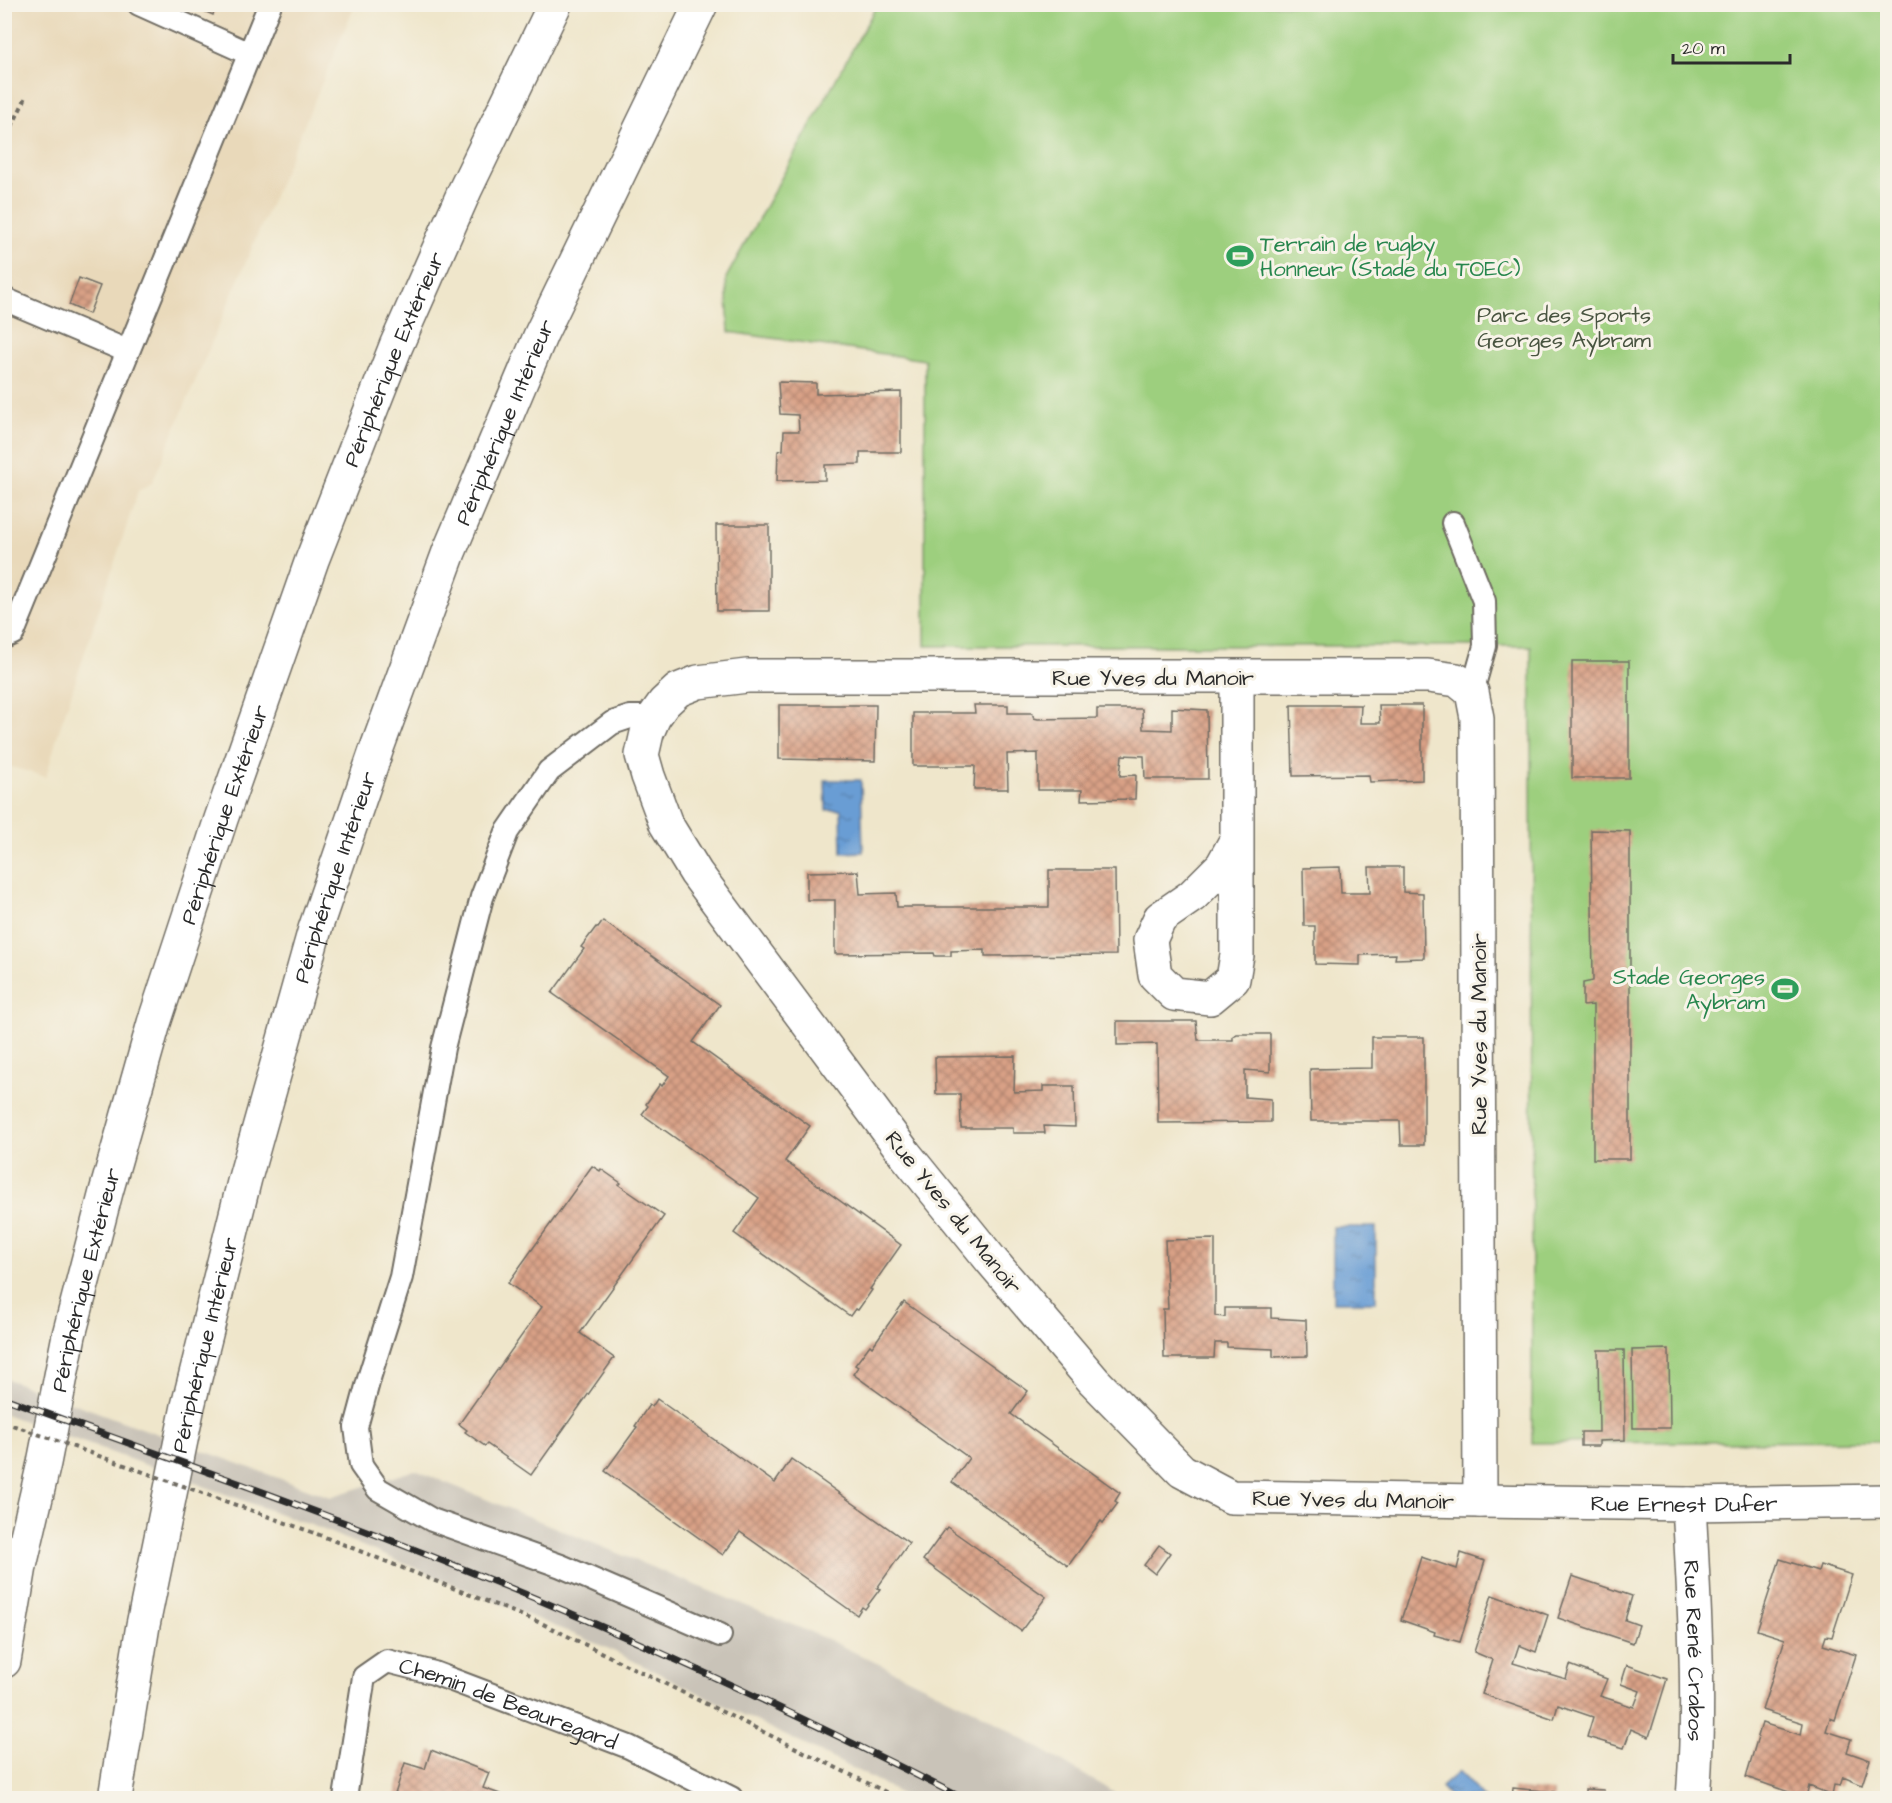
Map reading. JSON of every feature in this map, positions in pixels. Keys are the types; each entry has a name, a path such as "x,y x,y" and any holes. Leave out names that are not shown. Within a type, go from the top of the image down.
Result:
{"main road":[{"name":"Périphérique Extérieur","path":"4,1661 20,1566 44,1463 69,1335 106,1192 151,1035 217,830 312,560 396,346 465,190 555,4"},
{"name":"Périphérique Intérieur","path":"115,1798 143,1625 188,1406 245,1178 315,929 448,552 541,334 701,4"},
{"name":"Rue Yves du Manoir","path":"747,676 1237,677 1428,676 1457,680 1472,693 1477,718 1480,1501 1232,1497 1182,1471 1094,1381 905,1154 696,873 666,824 642,755 647,733 664,703 678,690 698,682 747,676"},
{"path":"1237,677 1237,838"},
{"name":"Rue Ernest Dufer","path":"1480,1501 1689,1504 1887,1501"},
{"name":"Rue René Crabos","path":"1689,1504 1697,1663 1697,1751 1693,1798"}],"lane":[{"path":"139,4 250,54"},
{"path":"4,637 12,633 270,4"},
{"path":"4,299 127,351"},
{"path":"1454,523 1484,601 1485,646 1472,693"},
{"path":"654,717 630,717 612,723 549,771 507,832 482,897 443,1048 401,1277 356,1427 361,1465 378,1489 432,1520 561,1566 720,1635"},
{"name":"Chemin de Beauregard","path":"345,1798 364,1677 387,1661 434,1673 628,1747 730,1798"}],"path":[{"path":"4,143 27,95"},
{"path":"4,1422 317,1534 541,1623 898,1798"}],"shaded area":[{"path":"4,5 355,5 152,483 138,491 46,777 5,765"},
{"path":"4,1378 330,1497 415,1470 827,1639 980,1713 1123,1798 908,1798 868,1776 607,1648 319,1528 5,1414"}],"green space":[{"name":"Parc des Sports Georges Aybram","path":"877,5 1887,5 1887,1441 1532,1443 1531,646 925,646 925,360 729,332 726,278"}],"water":[{"path":"825,780 861,780 863,852 842,853 841,810 826,810"},
{"path":"1333,1227 1376,1227 1376,1302 1333,1302"},
{"path":"1459,1771 1484,1798 1451,1798 1441,1787"}],"building":[{"path":"188,4 217,4 213,15"},
{"path":"79,278 100,286 89,314 69,305"},
{"path":"778,382 816,383 816,394 901,392 901,452 860,452 860,464 825,465 825,480 777,481 778,451 783,450 784,431 799,431 798,415 780,414"},
{"path":"716,525 769,525 769,611 717,611"},
{"path":"1572,661 1629,661 1629,778 1572,778"},
{"path":"779,705 876,705 875,761 779,759"},
{"path":"974,705 1008,705 1008,713 1032,713 1034,718 1038,719 1097,718 1097,709 1142,709 1143,729 1172,730 1172,708 1207,710 1208,779 1145,779 1144,756 1122,755 1120,776 1136,775 1135,799 1081,800 1082,790 1038,790 1038,753 1007,754 1008,789 974,789 975,766 913,766 913,713 975,713"},
{"path":"1291,705 1361,705 1360,723 1380,723 1379,705 1422,705 1422,780 1370,782 1369,775 1293,776"},
{"path":"1591,830 1630,831 1630,1159 1593,1159 1593,1005 1583,1006 1583,983 1593,981"},
{"path":"1340,867 1341,893 1370,893 1369,867 1403,867 1403,892 1423,893 1424,958 1395,959 1396,954 1360,955 1360,965 1315,964 1315,926 1304,926 1303,868"},
{"path":"1049,870 1115,870 1116,955 985,956 985,950 951,951 951,956 935,956 934,953 835,954 835,900 807,900 807,872 858,871 860,894 896,893 897,907 1049,907"},
{"path":"603,921 720,1005 693,1042 810,1126 785,1161 901,1245 858,1310 855,1309 850,1316 734,1233 759,1198 642,1114 660,1084 662,1086 669,1076 552,993 584,949 581,947"},
{"path":"1117,1021 1196,1021 1198,1040 1233,1040 1233,1036 1237,1034 1270,1034 1270,1072 1245,1070 1245,1097 1271,1099 1271,1122 1158,1123 1157,1044 1117,1045"},
{"path":"1372,1037 1424,1037 1424,1145 1401,1145 1400,1121 1311,1121 1310,1069 1372,1068"},
{"path":"1015,1056 1014,1092 1043,1091 1043,1086 1074,1086 1075,1127 1044,1126 1045,1133 1013,1133 1013,1128 961,1128 960,1094 936,1094 935,1057"},
{"path":"592,1166 600,1171 601,1169 621,1183 619,1185 664,1216 580,1333 614,1358 531,1475 487,1444 485,1446 465,1432 467,1430 459,1424 542,1307 508,1283"},
{"path":"1215,1239 1215,1316 1225,1317 1225,1308 1271,1308 1271,1318 1306,1320 1307,1356 1273,1357 1273,1349 1227,1347 1227,1343 1215,1343 1214,1358 1164,1358 1163,1309 1168,1309 1165,1240"},
{"path":"904,1302 1028,1391 1011,1414 1120,1493 1115,1501 1118,1503 1103,1523 1101,1521 1068,1566 952,1482 969,1458 853,1374 858,1367 855,1365 870,1345 872,1347"},
{"path":"1669,1349 1670,1428 1633,1428 1632,1350"},
{"path":"1598,1350 1624,1350 1625,1440 1599,1441 1599,1446 1581,1446 1581,1432 1599,1432"},
{"path":"657,1399 775,1483 791,1459 909,1543 865,1609 862,1607 857,1615 740,1532 723,1555 605,1471 637,1427 635,1426 649,1405 652,1407"},
{"path":"947,1527 1046,1597 1021,1631 923,1560"},
{"path":"1159,1545 1170,1553 1155,1574 1144,1565"},
{"path":"1461,1553 1485,1561 1460,1642 1434,1635 1435,1632 1401,1620 1421,1557 1457,1569"},
{"path":"1780,1559 1818,1571 1820,1565 1852,1575 1832,1637 1826,1636 1823,1645 1856,1655 1835,1720 1830,1718 1826,1731 1851,1739 1847,1752 1870,1760 1862,1785 1843,1777 1840,1786 1834,1785 1832,1795 1809,1786 1806,1798 1746,1777 1762,1723 1801,1735 1803,1723 1762,1710 1785,1639 1757,1630"},
{"path":"1572,1576 1632,1596 1625,1620 1639,1625 1633,1643 1558,1618"},
{"path":"1492,1595 1548,1615 1536,1652 1519,1645 1513,1663 1566,1679 1570,1665 1607,1679 1600,1696 1634,1707 1640,1691 1621,1684 1627,1665 1667,1679 1649,1737 1631,1729 1624,1748 1587,1737 1593,1717 1558,1705 1554,1719 1482,1694 1493,1660 1474,1652"},
{"path":"431,1750 489,1773 483,1788 500,1794 499,1798 394,1797 405,1763 425,1769"},
{"path":"1513,1788 1554,1792 1554,1798 1512,1798"},
{"path":"1585,1789 1604,1790 1603,1798 1585,1798"}],"railway":[{"path":"4,1398 308,1509 548,1604 727,1683 962,1798"}],"place":[{"name":"Terrain de rugby Honneur (Stade du TOEC)","path":"1240,256"},
{"name":"Stade Georges Aybram","path":"1785,989"}]}
